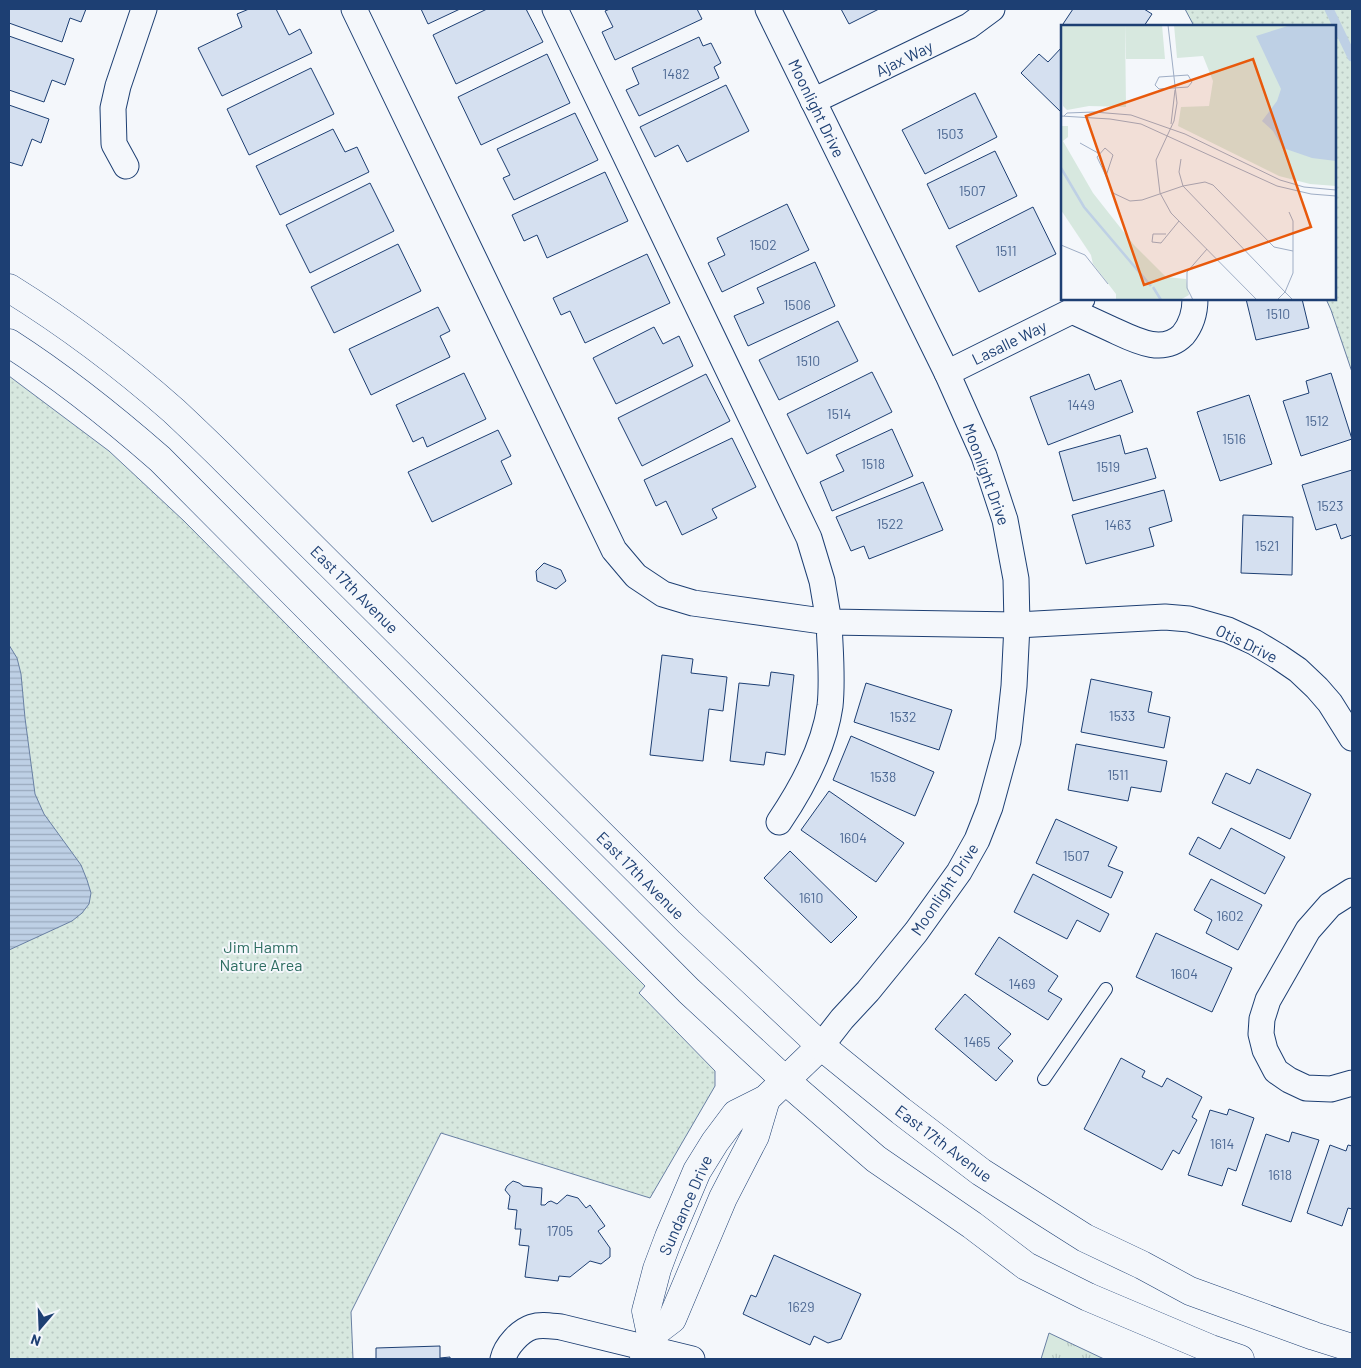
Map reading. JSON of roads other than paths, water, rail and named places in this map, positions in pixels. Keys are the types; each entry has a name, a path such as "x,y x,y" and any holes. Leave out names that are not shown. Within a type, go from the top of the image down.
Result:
{"main road":[{"name":"East 17th Avenue","path":"9,288 83,339 144,385 180,417 689,922 821,1046 901,1111 981,1172 1085,1238 1142,1265 1190,1291 1352,1348"},
{"path":"9,343 110,416 160,459 689,991 785,1080 876,1159 1026,1266 1088,1298 1211,1349 1240,1359"},
{"name":"Sundance Drive","path":"647,1347 646,1311 657,1269 697,1171 715,1142 736,1114 766,1100 821,1046"}],"street":[{"path":"126,166 114,144 113,108 118,86 144,9"},
{"name":"Otis Drive","path":"354,9 614,550 636,576 663,594 693,602 829,622 1017,625 1165,617 1214,625 1254,642 1298,670 1330,703 1352,738"},
{"path":"555,9 809,538 822,581 829,622 830,707 823,734 812,763 799,792 779,822"},
{"name":"Moonlight Drive","path":"768,9 947,373 984,456 1006,520 1016,579 1017,625 1014,686 1008,741 990,807 977,840 959,872 916,932 821,1046"},
{"name":"Ajax Way","path":"814,101 969,26 992,9"},
{"path":"1077,305 1132,339 1148,344 1161,345 1175,341 1185,332 1194,314 1194,300"},
{"name":"Lasalle Way","path":"947,373 1077,305"},
{"path":"1352,891 1330,905 1308,930 1268,1000 1262,1019 1261,1034 1264,1050 1276,1071 1289,1080 1306,1088 1331,1089 1352,1083"},
{"path":"503,1359 512,1342 531,1327 540,1326 560,1327 692,1359"}],"lane":[{"path":"1044,1079 1106,989"}],"water":[{"path":"9,645 17,658 21,674 35,794 44,814 81,865 91,893 89,904 72,921 9,950"}],"waterway":[{"path":"1329,9 1352,57"}],"park label":[{"name":"Jim Hamm Nature Area","path":"261,955"}]}
